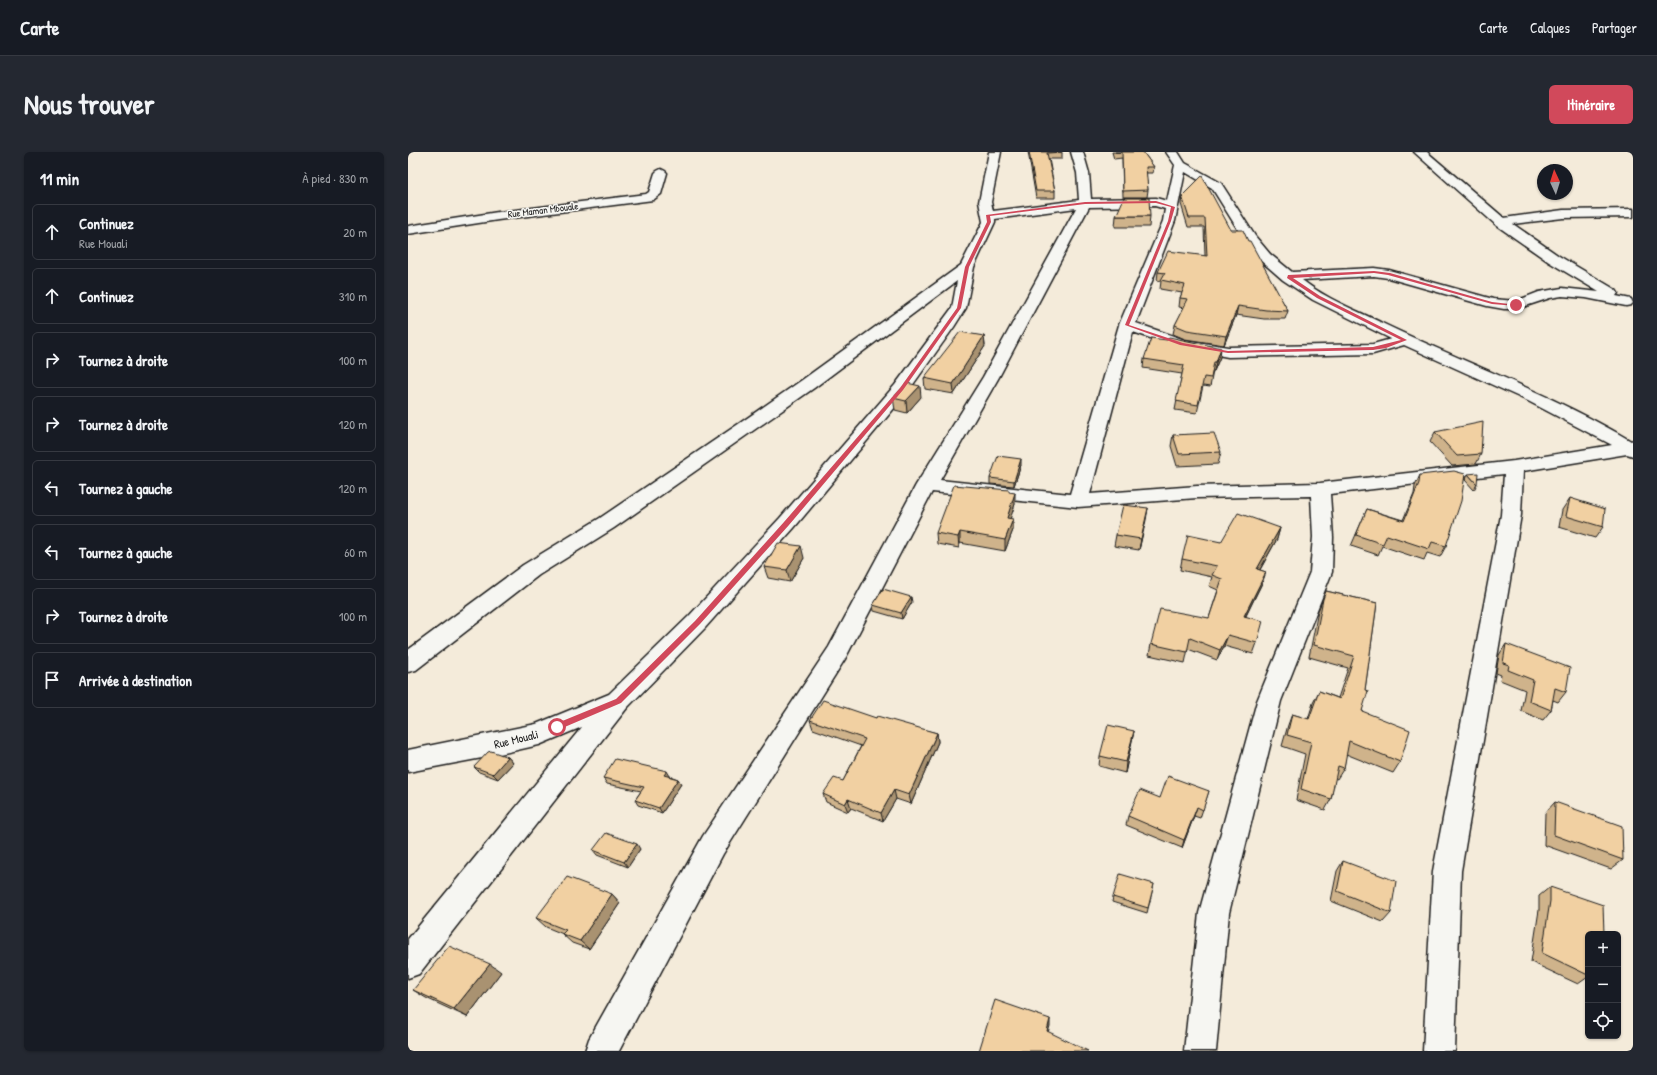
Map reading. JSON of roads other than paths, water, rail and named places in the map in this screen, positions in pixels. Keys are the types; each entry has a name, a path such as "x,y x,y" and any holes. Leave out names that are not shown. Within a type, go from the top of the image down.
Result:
{"street":[{"path":"408,963 618,701 697,622 787,523 901,389 959,308 967,267 989,222 985,202 995,152"},
{"path":"601,1051 713,845 837,654 926,485 931,480 991,377 1085,203 1083,173 1077,152"},
{"path":"1172,152 1181,164 1218,186 1258,248 1275,266 1288,277 1318,297 1405,340 1530,395 1632,448"},
{"path":"1420,152 1501,222 1554,259 1630,304"},
{"path":"1078,501 1127,325 1170,221 1181,164"},
{"name":"Rue Maman Mbouale","path":"408,230 498,216 653,196 655,194 661,172"},
{"path":"988,216 1085,203 1156,202 1173,207"},
{"path":"1501,222 1564,214 1633,213"},
{"path":"408,663 531,570 607,523 759,418 967,267"},
{"path":"1288,277 1374,272 1504,305 1516,305 1549,294 1561,292 1576,292 1630,304"},
{"path":"1127,325 1182,344 1228,352 1373,349 1405,340"},
{"path":"926,485 1078,501 1197,492 1320,489 1514,467 1632,448"},
{"path":"1439,1051 1447,871 1511,516 1514,467"},
{"path":"1200,1051 1216,906 1269,701 1321,572 1323,537 1320,489"},
{"name":"Rue Mouali","path":"408,761 482,747 539,734 618,701"}]}
